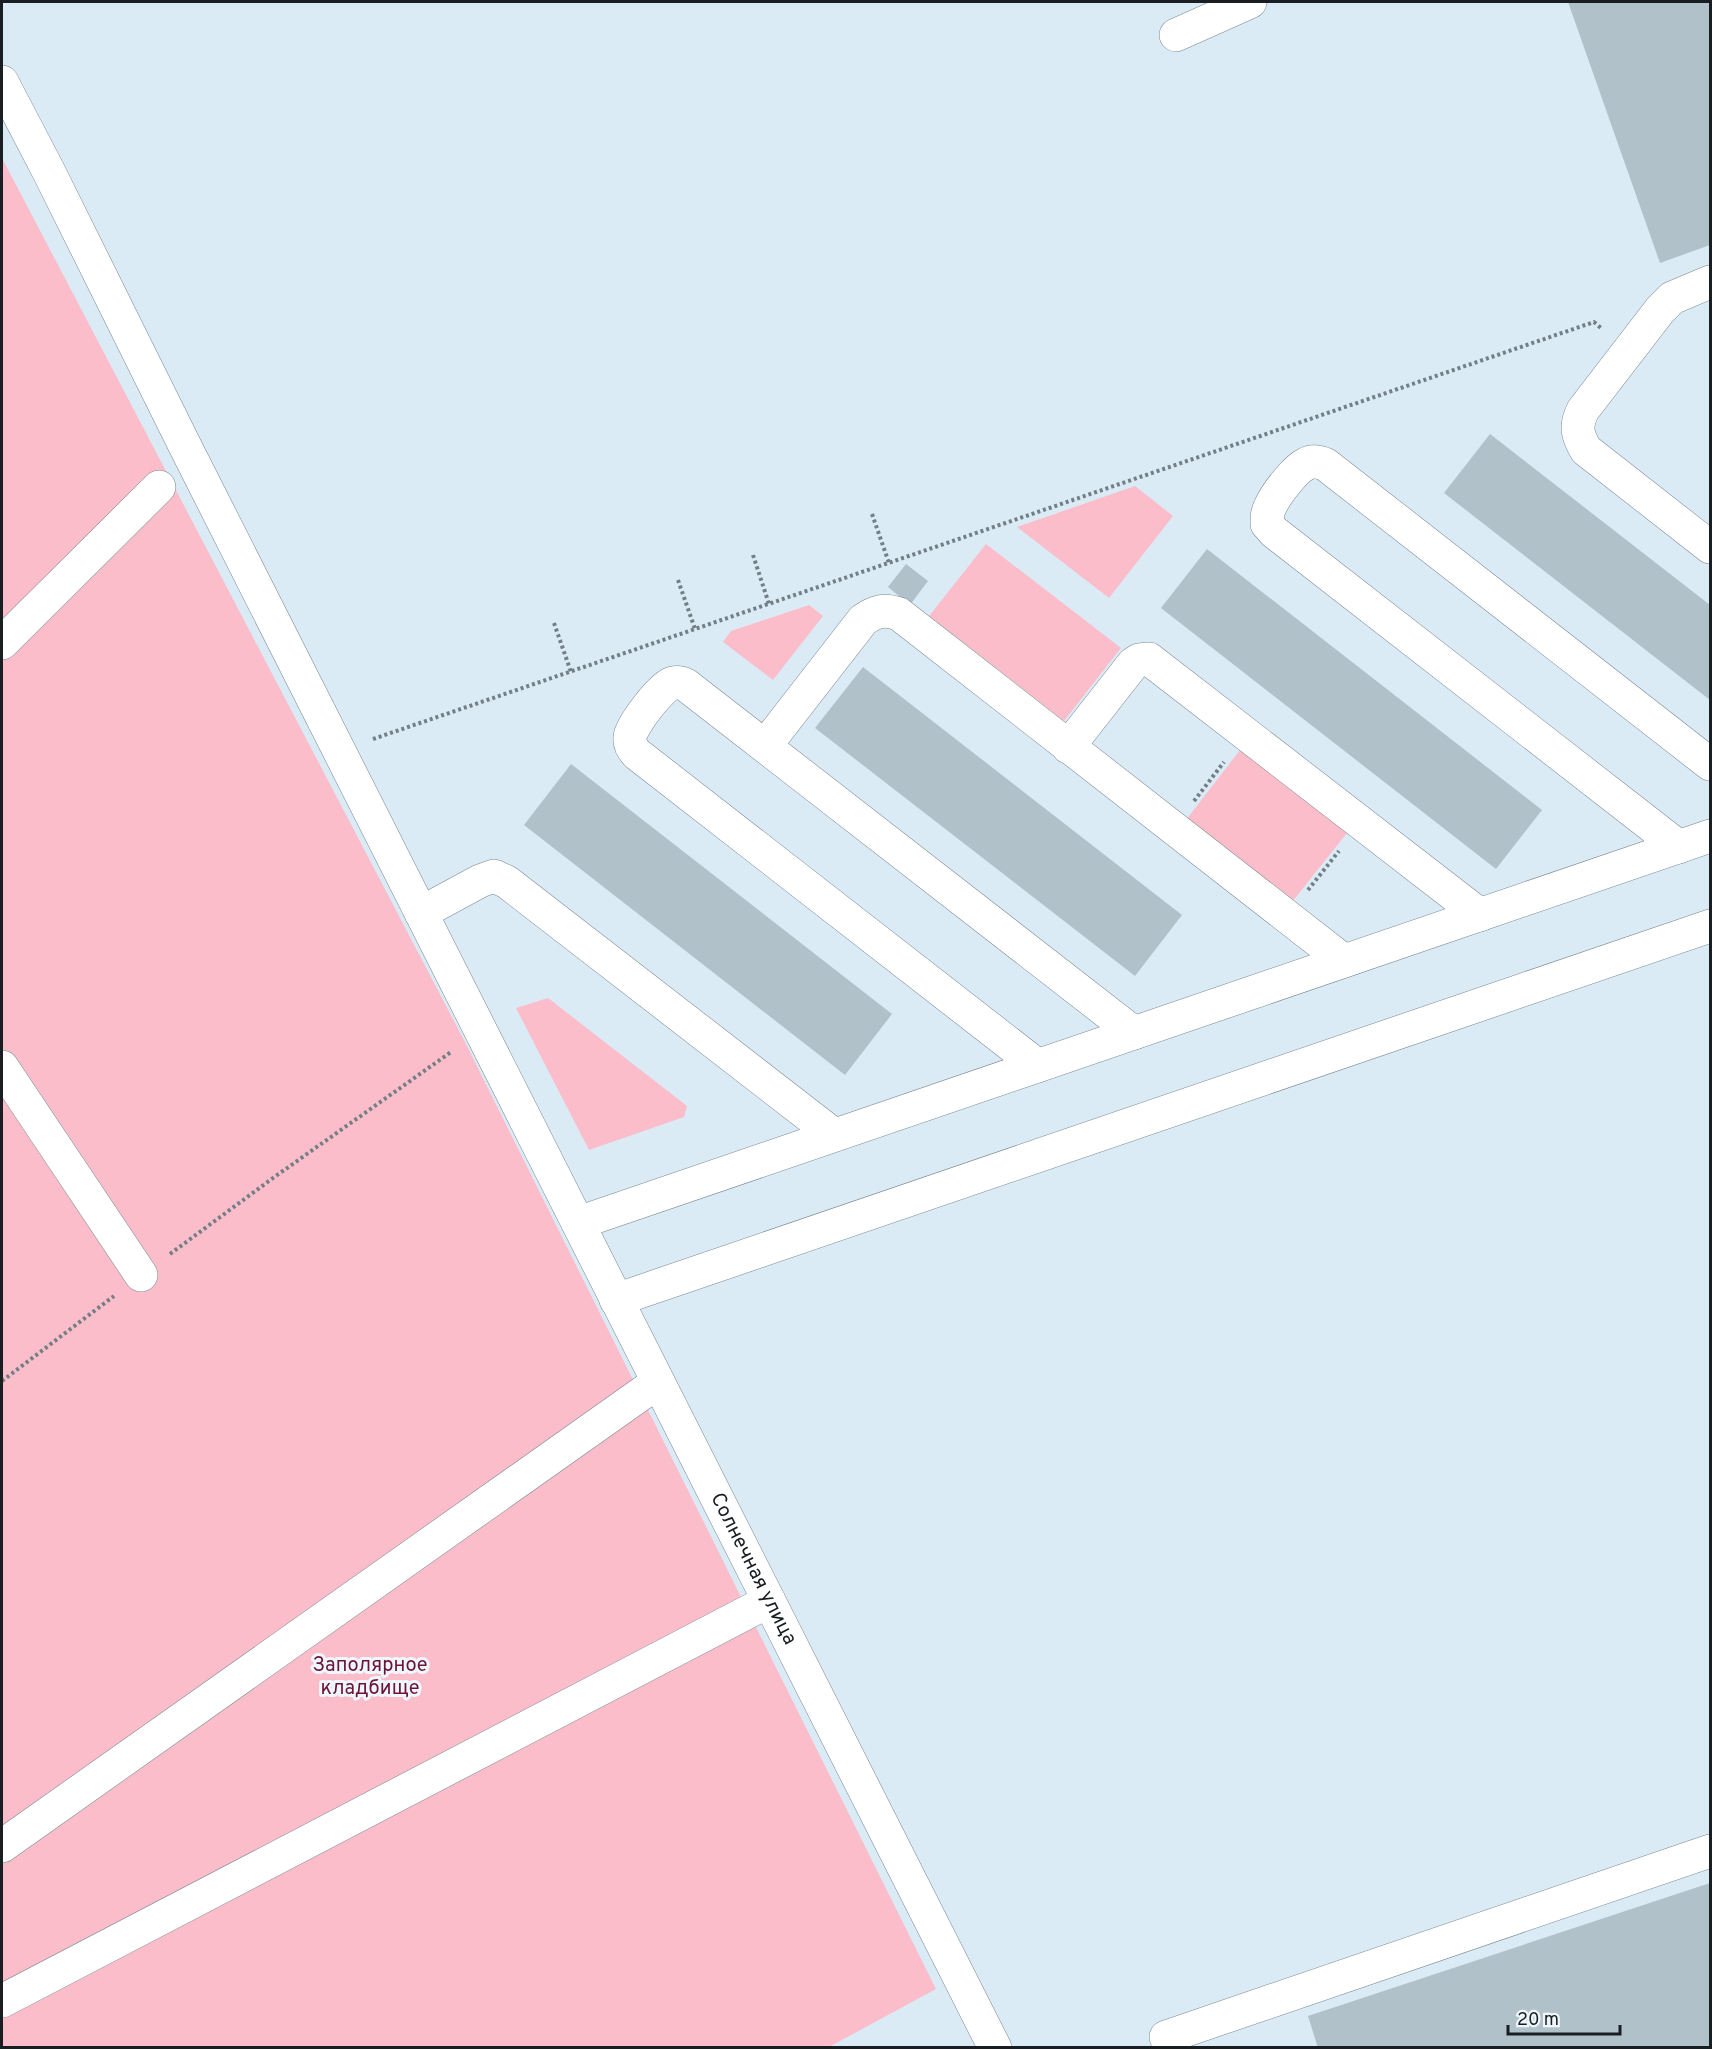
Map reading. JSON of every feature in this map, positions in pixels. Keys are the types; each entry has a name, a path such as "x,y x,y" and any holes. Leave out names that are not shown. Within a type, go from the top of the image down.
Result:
{"street":[{"path":"1176,35 1250,2"},
{"name":"Солнечная улица","path":"2,82 49,171 994,2048"},
{"path":"1710,282 1672,298 1660,310 1582,410 1577,423 1578,438 1586,450 1710,547"},
{"path":"1679,846 1274,532 1267,524 1267,513 1271,503 1306,463 1317,461 1325,464 1710,764"},
{"path":"2,643 159,487"},
{"path":"765,746 863,620 875,612 888,611 898,614 1344,961"},
{"path":"1068,747 1133,664 1149,659 1480,915"},
{"path":"1038,1066 637,754 630,745 630,735 634,726 663,689 671,683 679,682 686,685 1134,1033"},
{"path":"578,1223 1710,836"},
{"path":"421,913 480,881 494,876 507,882 834,1136"},
{"path":"616,1300 1710,926"},
{"path":"2,1067 141,1275"},
{"path":"2,1846 658,1382"},
{"path":"2,2001 769,1601"},
{"path":"1170,2048 1166,2037 1710,1851"}],"path":[{"path":"370,741 1594,322 1629,349"},
{"path":"872,514 889,563"},
{"path":"753,555 769,604"},
{"path":"678,580 695,629"},
{"path":"554,623 571,672"},
{"path":"1173,828 1247,733"},
{"path":"1287,917 1361,822"},
{"path":"2,1381 273,1178 465,1042 469,1008"}],"green space":[{"name":"Заполярное кладбище","path":"2,158 465,1042 936,1989 829,2047 2,2047"},
{"path":"1135,486 1173,516 1109,598 1017,527"},
{"path":"986,544 1121,648 1064,721 929,616"},
{"path":"809,605 823,616 773,680 723,642 731,631"},
{"path":"1244,745 1351,828 1288,907 1182,825"},
{"path":"548,998 687,1106 684,1117 589,1150 516,1008"}],"building":[{"path":"1568,2 1710,2 1710,245 1660,263"},
{"path":"1490,434 1710,605 1710,700 1444,493"},
{"path":"1207,549 1542,810 1496,869 1161,608"},
{"path":"906,564 928,581 910,605 888,587"},
{"path":"863,667 1182,915 1135,976 815,728"},
{"path":"571,764 892,1014 845,1075 524,825"},
{"path":"1710,1883 1710,2048 1318,2048 1308,2016"}]}
